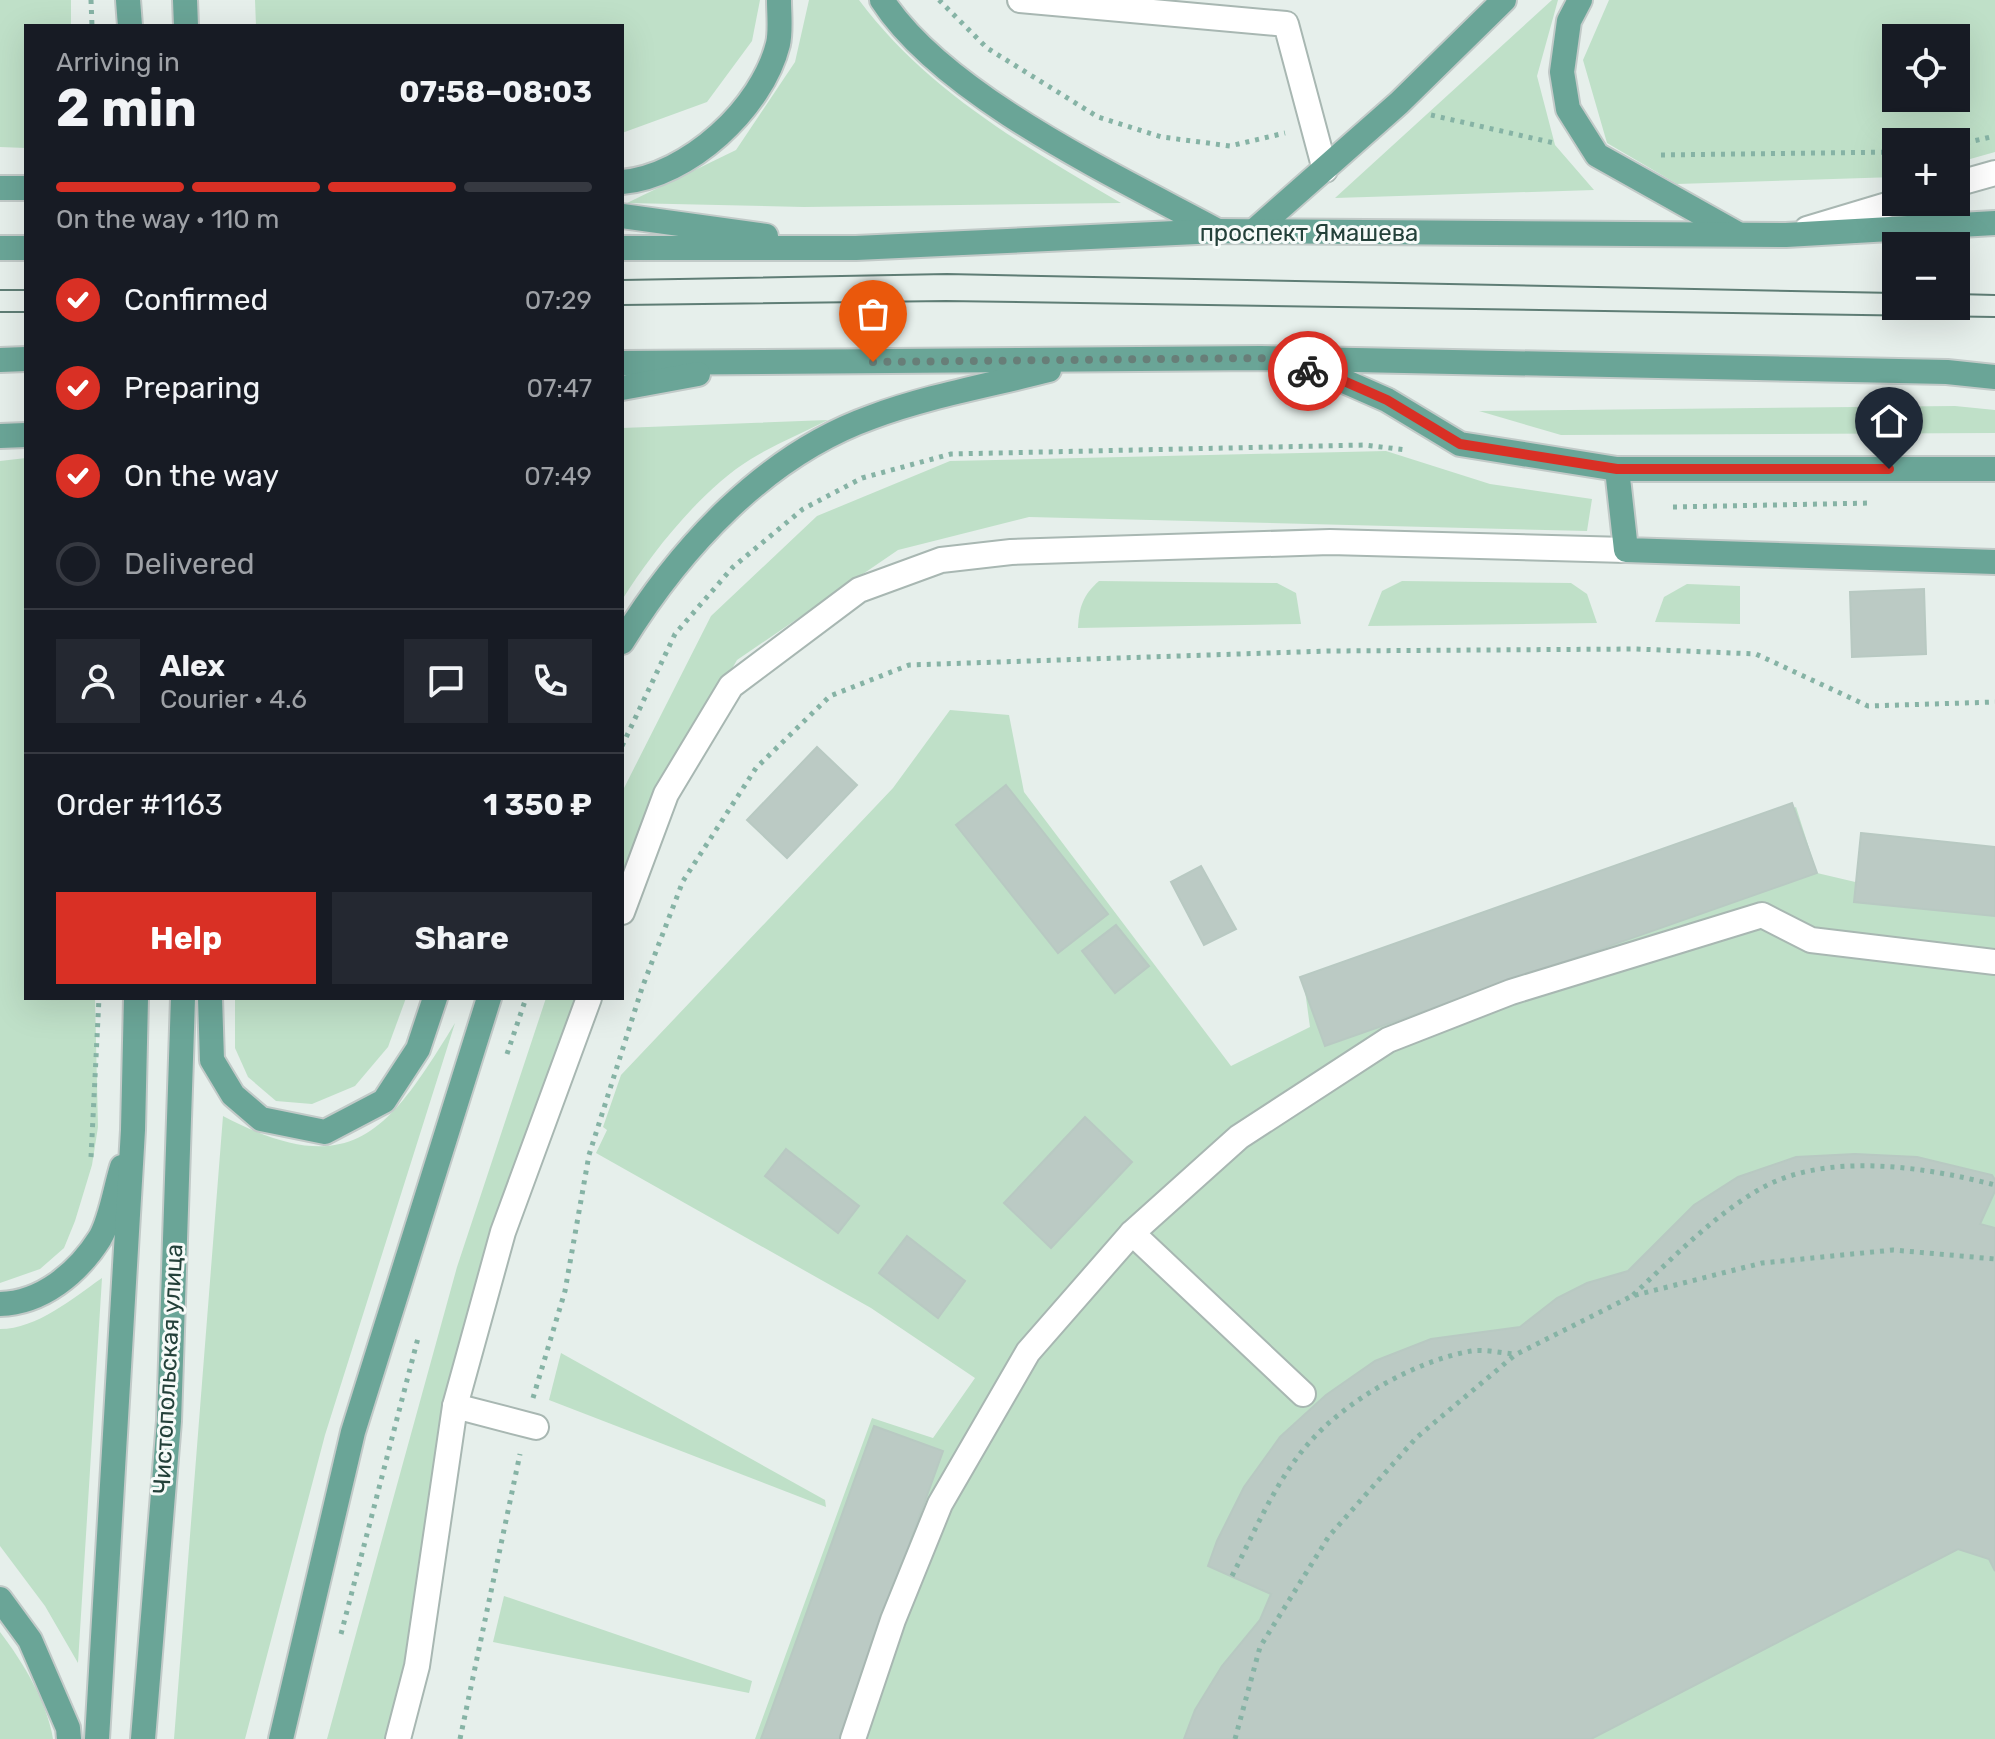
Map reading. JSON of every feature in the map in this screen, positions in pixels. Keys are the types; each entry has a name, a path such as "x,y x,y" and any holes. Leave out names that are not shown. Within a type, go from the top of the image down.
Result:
{"main road":[{"path":"128,0 130,24"},
{"path":"185,0 186,24"},
{"path":"624,182 634,181 689,158 733,125 758,88 778,43 779,0"},
{"path":"882,0 945,70 1093,164 1218,231"},
{"path":"1254,231 1325,170 1504,0"},
{"path":"1580,0 1569,21 1562,72 1568,109 1597,155 1739,235"},
{"path":"0,188 24,188"},
{"path":"624,216 856,248"},
{"name":"проспект Ямашева","path":"624,248 856,248 1218,231 1786,235 1995,223"},
{"path":"0,248 24,248"},
{"path":"1261,358 1337,378 1387,400 1460,444 1617,469 1995,469"},
{"path":"624,363 1261,358 1947,372 1995,377"},
{"path":"0,360 24,359"},
{"path":"624,639 654,590 718,518 790,459 871,417 1086,360"},
{"path":"624,388 752,364"},
{"path":"1617,469 1626,550 1995,562"},
{"name":"Чистопольская улица","path":"97,1739 133,1130 136,1000"},
{"name":"Чистопольская улица","path":"143,1739 169,1421 183,1000"},
{"path":"210,1000 212,1060 233,1095 261,1119 325,1132 384,1101 418,1049 434,1000"},
{"path":"281,1739 353,1432 488,1000"},
{"path":"0,1304 45,1293 69,1276 101,1237 133,1130"},
{"path":"0,1599 30,1640 68,1728 69,1739"}],"lane":[{"path":"1020,0 1286,24 1311,128 1325,170"},
{"path":"1970,180 1995,173"},
{"path":"1786,235 1882,206"},
{"path":"624,907 666,794 731,686 859,590 941,560 1011,552 1330,542 1626,550"},
{"path":"853,1739 893,1620 940,1504 1028,1352 1132,1233 1239,1137 1388,1040 1511,992 1656,945 1762,915 1811,940 1995,962"},
{"path":"398,1739 417,1666 455,1406 503,1232 588,1000"},
{"path":"1132,1233 1303,1394"},
{"path":"455,1406 531,1426"}],"path":[{"path":"91,0 92,24"},
{"path":"939,0 987,48 1098,117 1162,137 1230,146 1311,128"},
{"path":"1424,114 1563,145"},
{"path":"1970,142 1995,136"},
{"path":"1649,155 1882,152"},
{"path":"624,742 675,634 733,567 803,509 862,478 951,454 1365,445 1418,454"},
{"path":"1673,507 1888,503"},
{"path":"460,1739 565,1291 589,1155 642,988 683,881 756,768 830,696 909,665 1329,651 1636,649 1756,654 1868,706 1995,702"},
{"path":"90,1169 99,1000"},
{"path":"506,1058 525,1000"},
{"path":"1632,1296 1705,1229 1750,1196 1762,1188 1797,1176 1873,1164 1946,1172 1995,1185"},
{"path":"1235,1739 1260,1647 1329,1536 1416,1438 1515,1355 1632,1296 1762,1263 1893,1250 1995,1259"},
{"path":"340,1636 421,1327"},
{"path":"1232,1576 1272,1497 1309,1443 1355,1405 1402,1372 1473,1351 1515,1355"}],"green space":[{"path":"0,0 71,0 71,24 24,24 24,148 0,147"},
{"path":"255,0 760,0 752,41 707,102 624,132 624,24 256,24"},
{"path":"809,0 859,0 886,33 946,89 1013,138 1121,203 804,207 627,203 736,150 795,62"},
{"path":"1552,0 1558,0 1537,76 1555,145 1594,190 1335,198"},
{"path":"1609,0 1995,0 1995,152 1970,159 1970,128 1882,128 1882,177 1677,184 1607,143 1583,60"},
{"path":"1955,406 1995,410 1995,433 1561,435 1479,411"},
{"path":"828,420 760,454 714,487 663,542 624,597 624,428"},
{"path":"1386,451 1490,484 1592,499 1587,531 1029,517 898,550 737,660 657,799 624,890 624,788 711,616 817,516 950,461"},
{"path":"24,458 24,1000 95,1000 98,1127 92,1165 64,1248 40,1269 0,1283 0,461"},
{"path":"1099,581 1277,583 1296,593 1301,624 1078,628 1083,602"},
{"path":"1402,581 1571,583 1587,594 1597,623 1368,626 1382,591"},
{"path":"1687,584 1740,586 1740,624 1655,622 1664,597"},
{"path":"950,710 1009,715 1024,792 1231,1066 1310,1027 1303,976 1796,807 1817,873 1868,885 1995,901 1995,1739 755,1739 872,1418 933,1438 975,1378 871,1308 596,1153 607,1130 603,1127 621,1075 893,788"},
{"path":"235,1000 405,1000 388,1047 355,1086 312,1104 276,1101 248,1077 235,1048"},
{"path":"545,1000 583,1000 501,1225 387,1739 327,1739 457,1267"},
{"path":"455,1023 325,1435 245,1739 174,1739 223,1116 267,1136 304,1145 335,1145 362,1136 386,1118 408,1093"},
{"path":"102,1278 78,1663 45,1606 0,1546 0,1329 14,1328 41,1318"},
{"path":"561,1353 825,1500 826,1507 549,1400"},
{"path":"504,1596 752,1681 749,1693 493,1642"},
{"path":"0,1632 33,1683 53,1739 0,1739"}],"building":[{"path":"1924,589 1926,654 1852,657 1850,592"},
{"path":"817,747 857,785 787,858 747,820"},
{"path":"1006,785 1108,914 1058,953 956,825"},
{"path":"1792,803 1817,873 1325,1046 1300,977"},
{"path":"1861,833 1995,847 1995,916 1854,902"},
{"path":"1201,866 1236,929 1204,945 1171,882"},
{"path":"1116,925 1149,966 1115,993 1082,951"},
{"path":"1085,1117 1132,1162 1051,1248 1004,1203"},
{"path":"786,1149 859,1206 838,1233 765,1176"},
{"path":"1855,1154 1917,1157 1992,1175 1995,1180 1995,1191 1980,1224 1995,1228 1995,1571 1989,1559 1958,1549 1591,1739 1184,1739 1195,1710 1222,1666 1260,1620 1271,1594 1208,1566 1217,1541 1244,1487 1280,1437 1326,1395 1375,1361 1431,1339 1520,1327 1557,1298 1587,1283 1628,1271 1694,1205 1738,1177 1796,1157"},
{"path":"907,1236 965,1281 938,1318 879,1273"},
{"path":"874,1426 943,1451 839,1739 761,1739"}],"tram line":[{"path":"624,280 947,274 1882,293"},
{"path":"0,290 24,290"},
{"path":"1970,294 1995,295"},
{"path":"624,305 946,301 1995,317"},
{"path":"0,312 24,312"}],"way so far":[{"path":"873,362 1261,358 1308,371"}],"route":[{"path":"1308,371 1337,378 1387,400 1460,444 1617,469 1889,469"}]}
